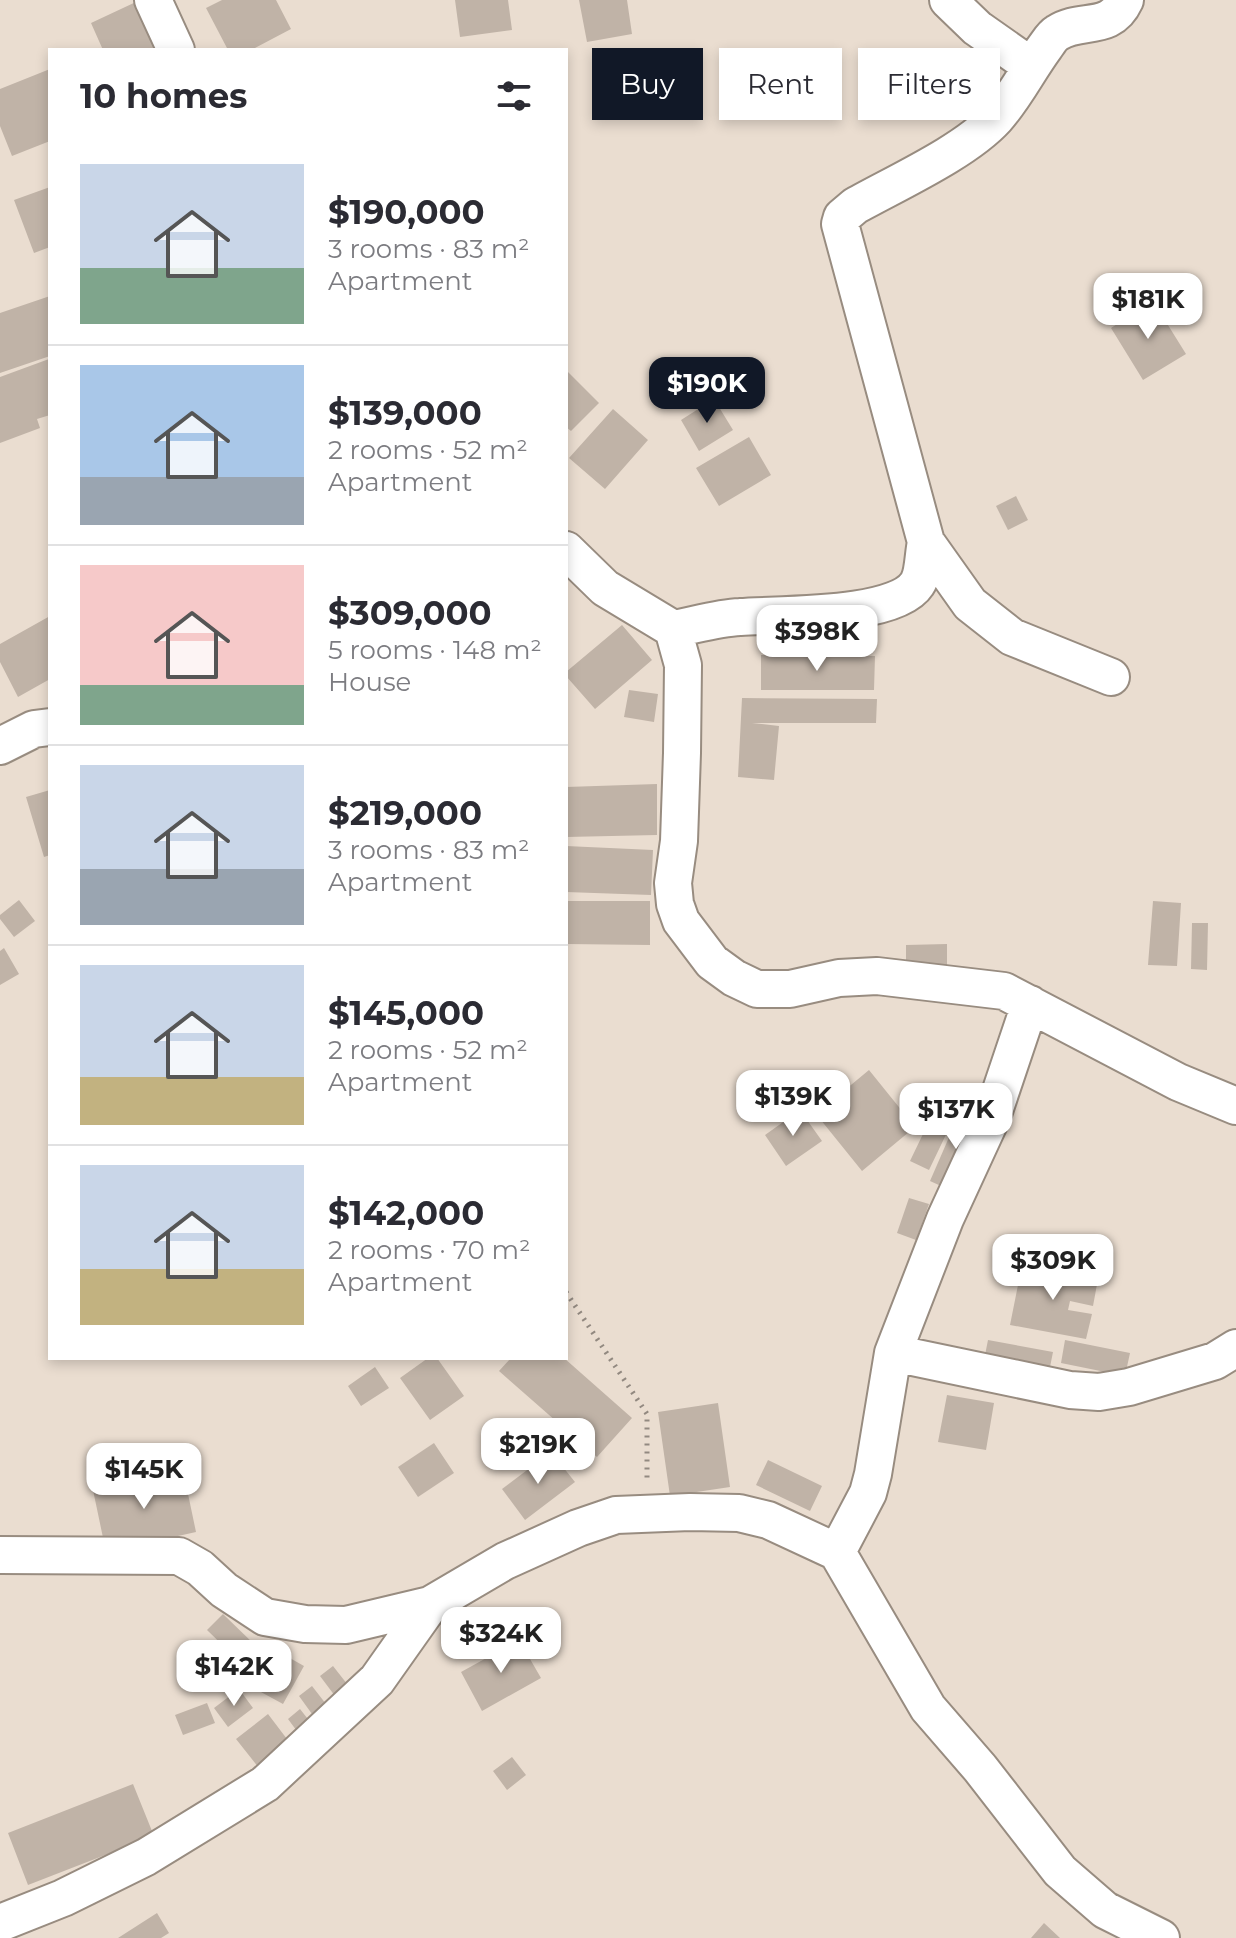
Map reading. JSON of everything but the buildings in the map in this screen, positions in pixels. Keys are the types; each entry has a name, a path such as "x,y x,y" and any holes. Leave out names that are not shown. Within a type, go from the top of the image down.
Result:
{"street":[{"path":"153,0 175,48"},
{"path":"948,0 977,28 1031,66"},
{"path":"1111,677 1012,637 970,604 926,542 840,224 842,217 855,206 987,127 1057,33 1107,20 1121,11 1125,0"},
{"path":"568,552 605,588 673,629 736,617 818,614 883,605 907,595 919,582 926,542"},
{"path":"673,629 683,665 679,841 673,883 675,904 681,921 712,962 734,978 757,989 790,989 839,978 877,976 1004,991 1178,1082 1236,1106"},
{"path":"0,746 34,729 48,727"},
{"path":"837,1552 871,1484 893,1353 945,1219 992,1117 1030,1004"},
{"path":"893,1353 1070,1390 1099,1392 1129,1387 1215,1361 1236,1348"},
{"path":"0,1555 179,1556 265,1617 305,1624 346,1625 430,1605 505,1561 578,1528 616,1515 739,1513 768,1520 837,1552 928,1708 980,1768 1060,1871 1105,1910 1161,1938"},
{"path":"0,1923 63,1898 146,1857 265,1784 377,1680 430,1605"}],"path":[{"path":"568,1295 647,1414 647,1514"}]}
